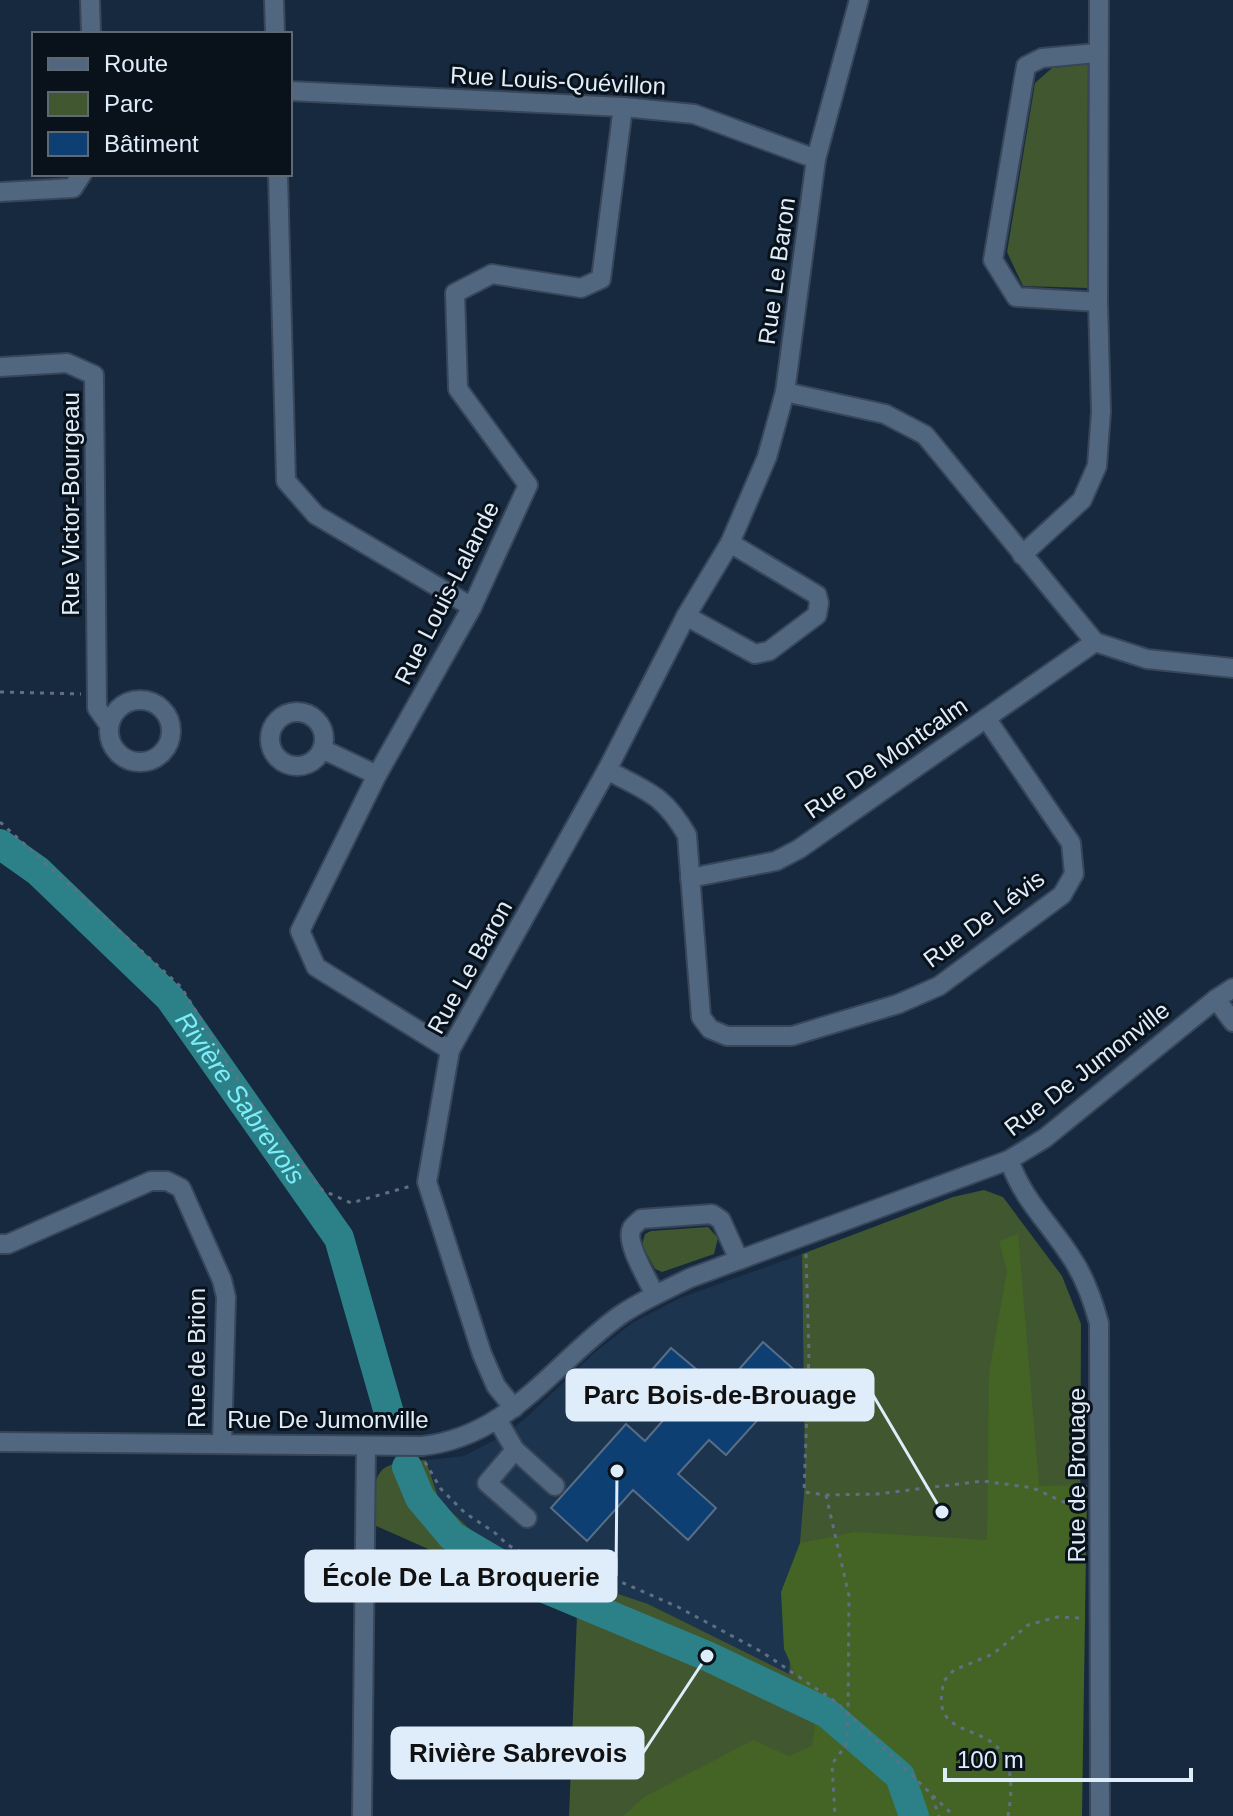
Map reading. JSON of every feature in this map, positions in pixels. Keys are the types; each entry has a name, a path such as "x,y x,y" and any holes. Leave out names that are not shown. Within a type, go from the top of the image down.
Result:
{"street":[{"path":"90,0 91,32"},
{"path":"274,0 275,32"},
{"name":"Rue Le Baron","path":"514,1408 496,1386 482,1354 427,1182 450,1050 607,770 686,616 730,543 767,457 785,392 816,159 859,0"},
{"path":"1022,555 1082,500 1097,466 1101,412 1098,302 1099,0"},
{"path":"1097,53 1042,58 1026,66 993,260 1016,297 1098,302"},
{"name":"Rue Louis-Quévillon","path":"292,91 623,107 694,114 816,159"},
{"name":"Rue Louis-Lalande","path":"450,1050 316,967 300,931 377,775 472,607 528,485 458,389 455,293 492,274 581,288 601,279 623,107"},
{"path":"0,192 73,188 81,176"},
{"path":"278,176 286,481 316,515 472,607"},
{"name":"Rue Victor-Bourgeau","path":"0,367 67,363 94,375 97,708 109,725"},
{"path":"785,392 885,414 925,435 1095,642 1147,659 1233,668"},
{"path":"686,616 755,654 769,651 817,615 817,595 730,543"},
{"name":"Rue De Montcalm","path":"690,878 776,861 799,849 1095,642"},
{"name":"Rue De Lévis","path":"607,770 661,799 672,810 687,835 701,1017 710,1029 727,1036 792,1036 898,1004 939,986 1062,895 1074,874 1071,843 986,718"},
{"path":"322,749 377,775"},
{"name":"Rue De Jumonville","path":"0,1442 366,1446 449,1443 486,1427 514,1408 619,1316 655,1295 690,1278 1009,1160 1045,1138 1233,988"},
{"path":"1216,999 1233,1022"},
{"name":"Rue de Brouage","path":"1009,1160 1025,1195 1073,1260 1092,1295 1099,1323 1100,1816"},
{"name":"Rue de Brion","path":"0,1244 8,1244 151,1181 167,1181 181,1188 222,1280 226,1297 222,1444"},
{"path":"655,1295 630,1237 632,1227 641,1219 712,1214 721,1220 739,1260"},
{"path":"497,1419 515,1450 555,1486"},
{"path":"362,1816 366,1446"},
{"path":"515,1450 487,1483 527,1518"}],"path":[{"path":"0,692 97,695"},
{"path":"0,822 181,987 251,1101 322,1190 351,1203 427,1182"},
{"path":"806,1237 809,1353 804,1492 877,1494 983,1481 1033,1488 1068,1504 1101,1506"},
{"path":"422,1446 426,1465 441,1489 465,1513 508,1545 532,1558 621,1582 678,1607 762,1652 836,1702 954,1816"},
{"path":"826,1495 849,1596 848,1714 846,1745 832,1764 835,1816"},
{"path":"1008,1816 1013,1788 1008,1762 992,1740 949,1720 942,1707 943,1682 954,1670 993,1654 1028,1625 1057,1617 1101,1618"},
{"path":"930,1793 939,1816"}],"shaded area":[{"path":"802,1254 805,1481 789,1675 648,1604 494,1552 439,1500 427,1460 464,1456 504,1435 594,1353 632,1323 680,1298"}],"green space":[{"path":"1088,64 1087,288 1023,286 1007,252 1035,83 1052,68"},
{"path":"984,1190 1003,1197 1062,1276 1081,1324 1079,1816 569,1816 577,1615 374,1525 379,1474 394,1464 426,1460 439,1500 494,1552 648,1604 789,1674 805,1481 802,1254 953,1197"},
{"path":"708,1227 718,1238 714,1254 662,1272 655,1269 642,1245 645,1234 651,1231"},
{"path":"1018,1234 1039,1486 1087,1485 1082,1816 623,1816 644,1797 753,1740 789,1756 812,1746 816,1719 784,1649 781,1592 800,1543 856,1532 987,1540 989,1373 1007,1271 999,1241"}],"building":[{"path":"763,1342 799,1374 726,1455 709,1440 678,1474 716,1508 688,1540 633,1490 587,1541 551,1508 626,1424 645,1441 674,1408 643,1380 671,1348 721,1390"}],"waterway":[{"name":"Rivière Sabrevois","path":"0,844 38,871 170,998 339,1238 389,1413"},
{"name":"Rivière Sabrevois","path":"407,1467 420,1498 452,1536 532,1583 707,1656 827,1713 900,1776 914,1816"}],"place":[{"name":"École De La Broquerie","path":"617,1471"},
{"name":"Parc Bois-de-Brouage","path":"942,1512"},
{"name":"Rivière Sabrevois","path":"707,1656"}]}
